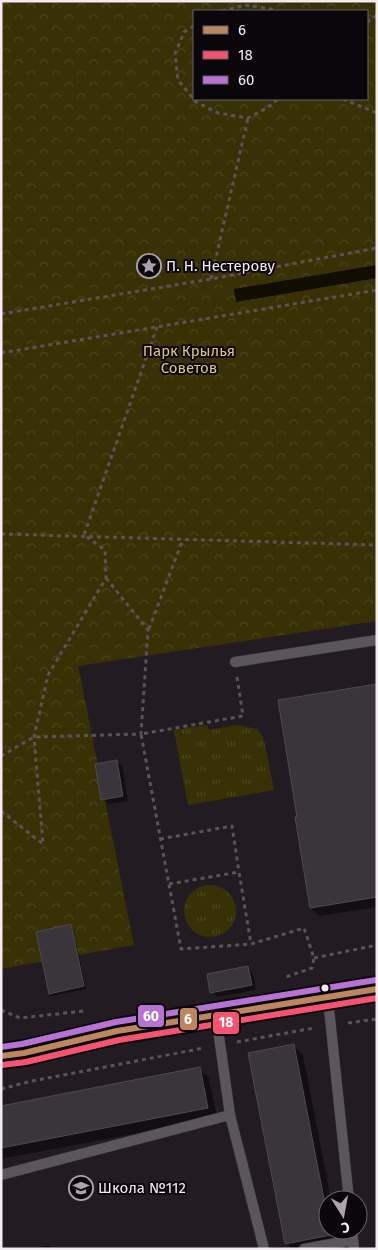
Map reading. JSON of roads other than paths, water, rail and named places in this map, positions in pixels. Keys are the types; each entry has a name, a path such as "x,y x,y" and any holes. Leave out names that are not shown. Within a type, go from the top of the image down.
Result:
{"street":[{"path":"1,1056 24,1053 117,1031 377,989"}],"lane":[{"path":"235,662 377,640"},
{"path":"328,998 348,1190"},
{"path":"216,1015 230,1115 264,1249"},
{"path":"1,1175 230,1115"},
{"path":"304,1249 353,1240"}],"place":[{"name":"П. Н. Нестерову","path":"149,266"},
{"name":"Школа №112","path":"81,1188"}],"park label":[{"name":"Парк Крылья Советов","path":"189,360"}]}
